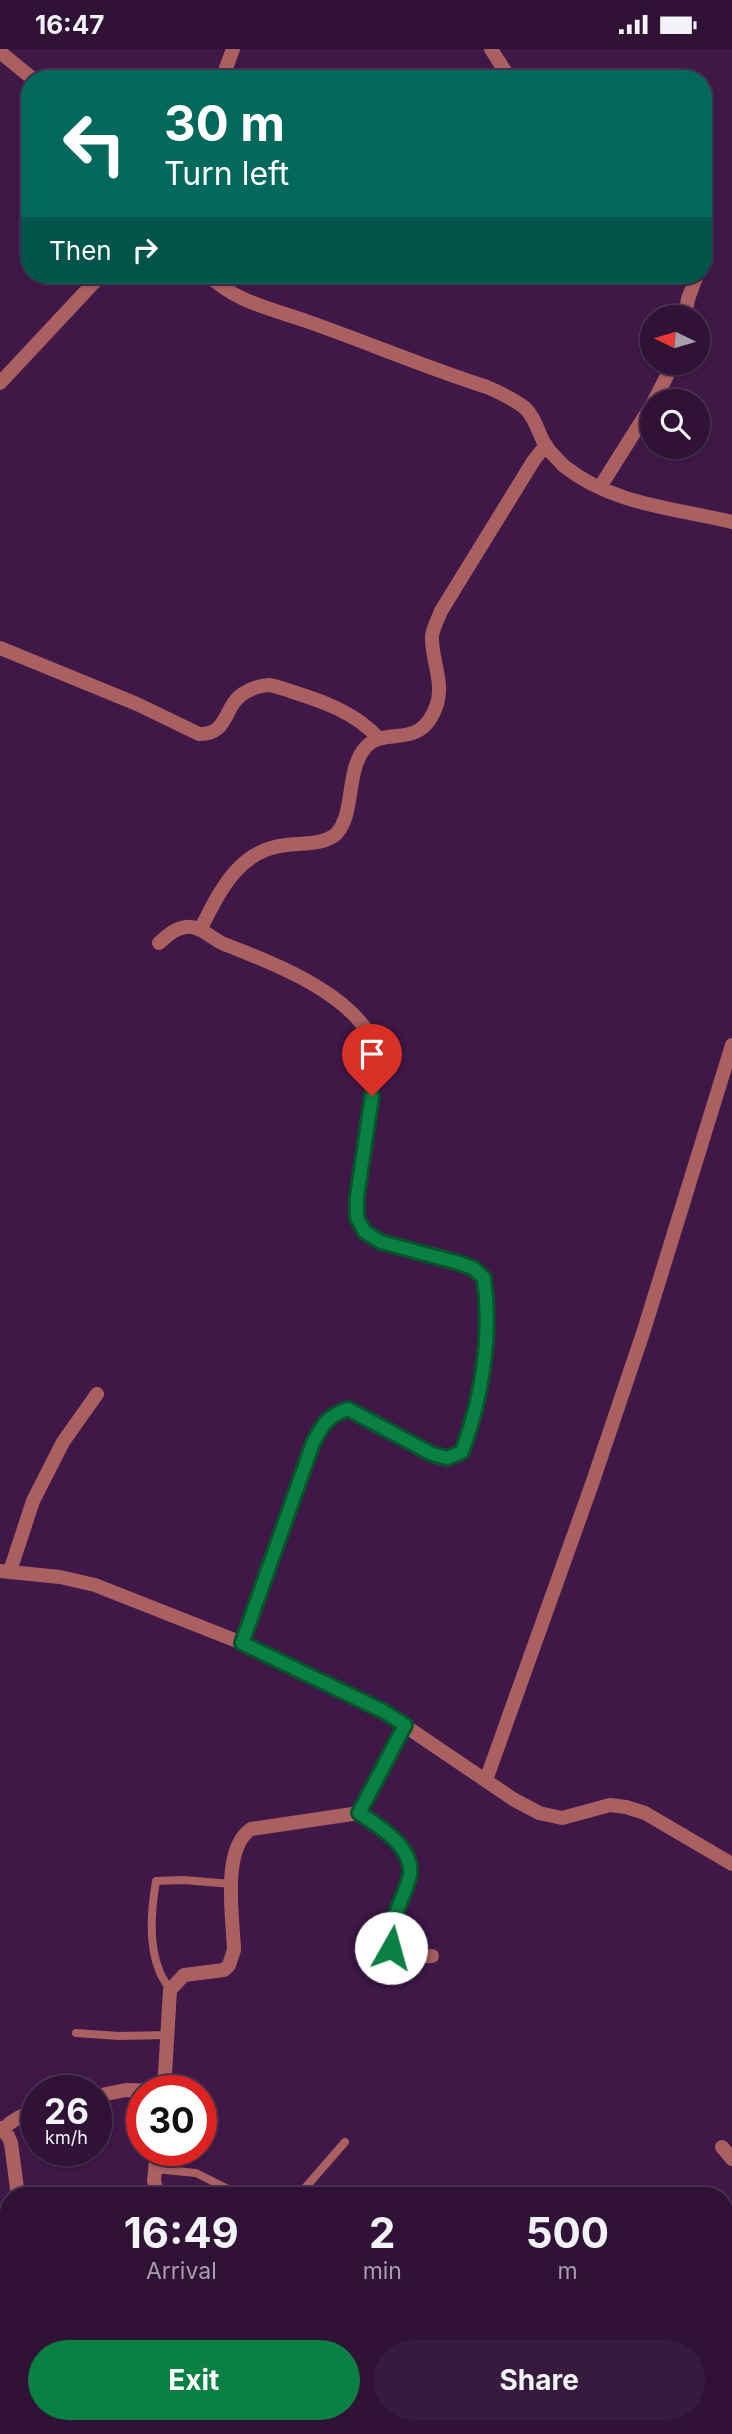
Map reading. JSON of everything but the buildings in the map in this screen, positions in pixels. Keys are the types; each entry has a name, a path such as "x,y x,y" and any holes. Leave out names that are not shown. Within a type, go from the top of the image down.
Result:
{"street":[{"path":"225,70 233,49"},
{"path":"491,49 504,70"},
{"path":"0,52 22,70"},
{"path":"0,383 93,284"},
{"path":"219,284 230,293 256,306 310,322 487,387 513,400 526,409 546,445 564,465 600,487 648,506 732,522"},
{"path":"687,305 694,284"},
{"path":"600,487 640,423"},
{"path":"200,930 232,872 250,857 274,847 320,842 336,835 343,823 357,763 366,746 379,740 414,734 428,723 437,702 440,679 433,655 432,633 440,611 546,445"},
{"path":"0,648 137,704 199,734 211,735 219,728 241,694 256,687 271,685 317,699 353,717 371,730 379,740"},
{"path":"159,943 174,930 183,927 200,930 222,943 253,954 294,975 328,995 363,1023 377,1053 357,1197 357,1218 365,1232 381,1242 444,1257 473,1268 484,1278 487,1300 485,1355 472,1425 462,1452 447,1458 432,1454 348,1409 333,1414 321,1427 313,1443 242,1643"},
{"path":"486,1780 593,1484 732,1045"},
{"path":"97,1394 63,1442 33,1501 5,1571 60,1577 95,1585 242,1643 383,1711 513,1799 539,1813 562,1818 610,1805 645,1813 732,1864"},
{"path":"359,1813 405,1725"},
{"path":"164,2075 170,1990 184,1975 216,1972 229,1965 234,1950 232,1884 235,1850 243,1835 251,1829 359,1813 398,1844 410,1864 410,1877 391,1924 388,1939 391,1948 398,1954 432,1956"},
{"path":"17,2187 11,2143 1,2129 21,2116"},
{"path":"722,2147 732,2159"},
{"path":"155,2166 156,2187"}],"lane":[{"path":"170,1990 159,1971 152,1936 156,1881 232,1884"},
{"path":"76,2033 167,2035"},
{"path":"306,2187 345,2142"},
{"path":"155,2169 196,2173 224,2187"}],"route":[{"path":"372,1096 357,1197 357,1218 365,1232 381,1242 444,1257 473,1268 484,1278 487,1300 485,1355 472,1425 462,1452 447,1458 432,1454 348,1409 333,1414 321,1427 313,1443 242,1643 383,1711 405,1725 359,1813 398,1844 410,1864 410,1877 391,1924 388,1939 391,1948"}]}
